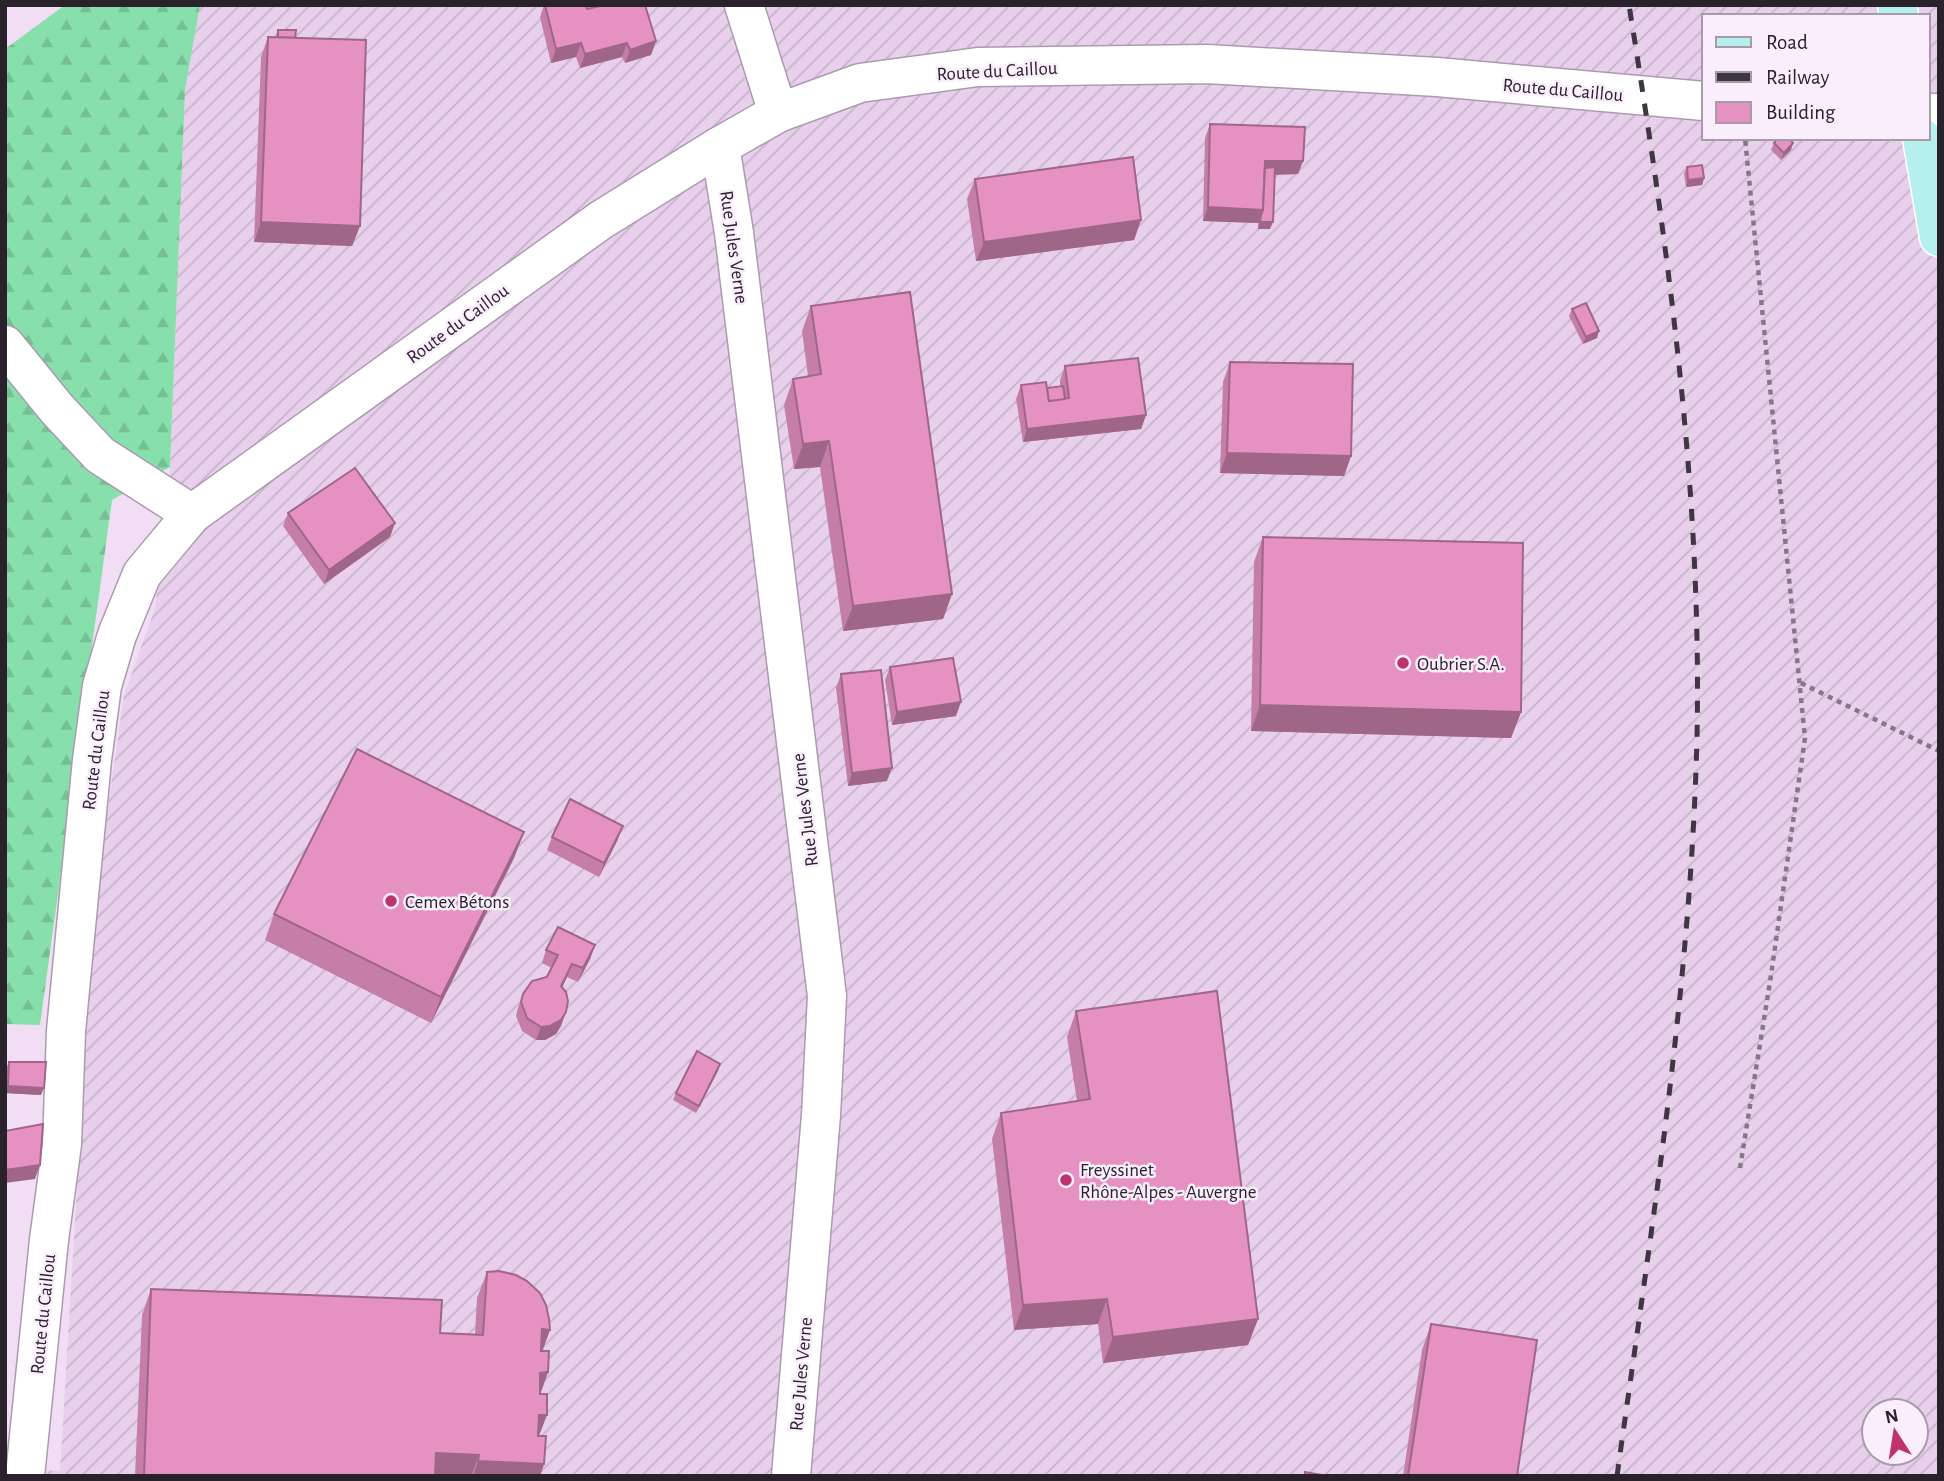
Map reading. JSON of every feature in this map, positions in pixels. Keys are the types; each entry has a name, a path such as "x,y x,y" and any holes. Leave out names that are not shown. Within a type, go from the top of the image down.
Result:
{"main road":[{"path":"1922,140 1939,237"}],"street":[{"path":"744,5 779,113"},
{"name":"Route du Caillou","path":"25,1476 49,1240 62,1144 66,1031 87,809 102,686 117,635 142,574 192,514 601,220 720,146 779,113 860,83 978,67 1207,64 1437,77 1702,101"},
{"name":"Rue Jules Verne","path":"720,146 734,233 827,996 821,1115 791,1476"},
{"path":"5,345 57,409 100,456 192,514"}],"path":[{"path":"1740,1168 1805,738 1745,140"},
{"path":"1800,682 1939,751"}],"shaded area":[{"path":"200,5 1939,5 1939,1476 5,1476 5,1468 60,1471 94,904 124,695 155,608 170,467 185,90"}],"green space":[{"path":"65,5 200,5 185,90 170,467 112,500 40,1025 5,1024 5,49"}],"building":[{"path":"545,5 586,5 587,9 604,5 645,5 656,41 630,50 627,43 585,54 581,43 556,49"},
{"path":"278,30 296,30 295,38 278,37"},
{"path":"268,37 366,40 360,226 261,222"},
{"path":"1210,124 1305,127 1303,161 1265,161 1263,210 1208,207"},
{"path":"1776,140 1791,140 1793,143 1784,153 1774,143"},
{"path":"1133,157 1141,220 984,242 975,179"},
{"path":"1702,165 1704,178 1688,180 1687,167"},
{"path":"1275,167 1273,222 1260,222 1265,168"},
{"path":"910,292 952,594 853,606 829,441 803,444 793,379 821,374 811,306"},
{"path":"1586,303 1599,331 1586,337 1572,309"},
{"path":"1138,358 1146,415 1027,429 1021,385 1046,382 1049,401 1069,398 1065,366"},
{"path":"1230,362 1353,364 1351,456 1227,453"},
{"path":"1063,386 1065,399 1049,401 1047,388"},
{"path":"355,468 395,523 329,570 288,513"},
{"path":"1263,537 1523,543 1521,712 1260,705"},
{"path":"953,658 961,702 897,712 890,667"},
{"path":"881,670 892,768 852,773 841,674"},
{"path":"357,749 524,832 441,997 274,914"},
{"path":"570,799 623,826 604,863 552,837"},
{"path":"558,927 595,945 583,968 572,964 561,986 568,1001 561,1020 541,1027 527,1018 521,1002 532,981 547,977 558,955 546,950"},
{"path":"1217,991 1258,1319 1113,1337 1107,1299 1023,1305 1001,1113 1090,1099 1076,1011"},
{"path":"697,1051 720,1064 699,1106 676,1093"},
{"path":"9,1062 46,1062 44,1088 8,1086"},
{"path":"43,1124 40,1165 5,1170 5,1131"},
{"path":"499,1271 527,1281 540,1293 546,1305 550,1330 542,1329 541,1351 549,1351 548,1372 540,1373 540,1394 547,1394 547,1415 539,1415 538,1436 546,1436 544,1464 478,1461 479,1455 436,1453 435,1476 144,1476 151,1289 442,1300 440,1333 483,1335 487,1272"},
{"path":"1431,1324 1537,1340 1517,1476 1408,1476"},
{"path":"1305,1472 1327,1476 1305,1476"}],"railway":[{"path":"1617,1476 1656,1200 1678,1015 1687,923 1697,737 1694,553 1680,370 1657,187 1629,5"}],"place":[{"name":"Oubrier S.A.","path":"1403,663"},
{"name":"Cemex Bétons","path":"391,901"},
{"name":"Freyssinet Rhône-Alpes - Auvergne","path":"1066,1180"}]}
